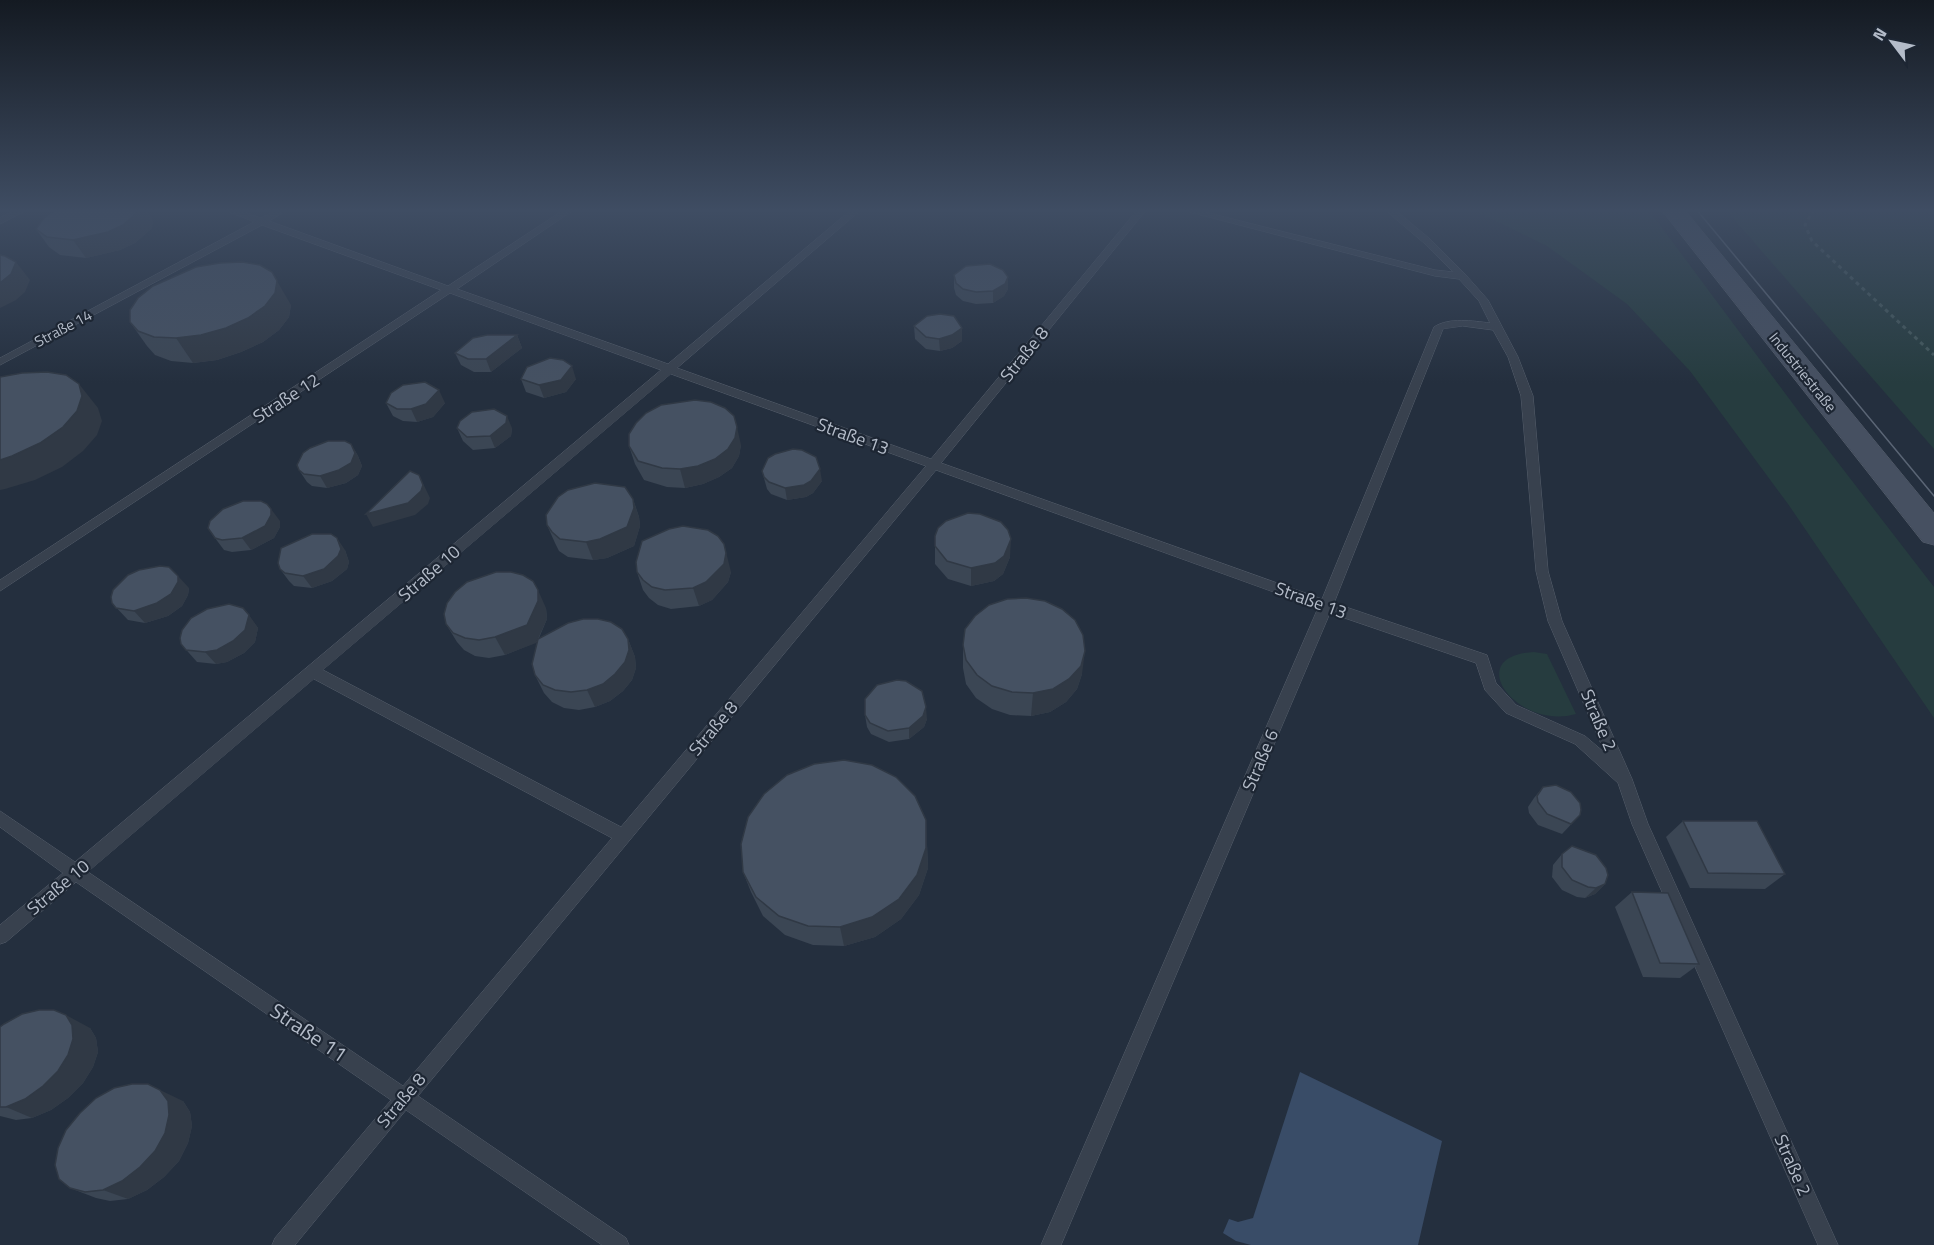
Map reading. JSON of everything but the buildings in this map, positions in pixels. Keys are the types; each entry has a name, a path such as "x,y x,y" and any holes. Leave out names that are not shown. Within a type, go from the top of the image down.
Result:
{"main road":[{"name":"Industriestraße","path":"1719,267 1934,534"}],"lane":[{"name":"Straße 14","path":"0,362 177,267"},
{"name":"Straße 13","path":"386,267 1326,606 1482,659 1490,686 1511,709 1580,740 1624,779"},
{"name":"Straße 12","path":"0,586 483,267"},
{"name":"Straße 10","path":"0,936 789,267"},
{"name":"Straße 8","path":"282,1245 1095,267"},
{"path":"1412,267 1462,276"},
{"name":"Straße 2","path":"1453,267 1483,300 1513,357 1527,396 1542,571 1555,621 1624,779 1640,824 1828,1245"},
{"name":"Straße 6","path":"1051,1245 1326,606 1439,327 1463,323 1497,327"},
{"path":"314,672 622,836"},
{"name":"Straße 11","path":"0,818 75,872 405,1096 619,1245"}],"path":[{"path":"1840,267 1934,355"}],"green space":[{"path":"1576,267 1691,267 1934,587 1934,718 1788,504 1690,371 1627,304"},
{"path":"1776,267 1934,267 1934,449"},
{"path":"1534,652 1547,654 1576,714 1555,716 1535,712 1518,703 1506,691 1499,678 1501,666 1512,657"}],"water":[{"path":"1300,1072 1442,1141 1418,1245 1251,1245 1236,1241 1223,1233 1229,1219 1238,1222 1253,1218"}],"tram line":[{"path":"1744,267 1934,496"}]}
